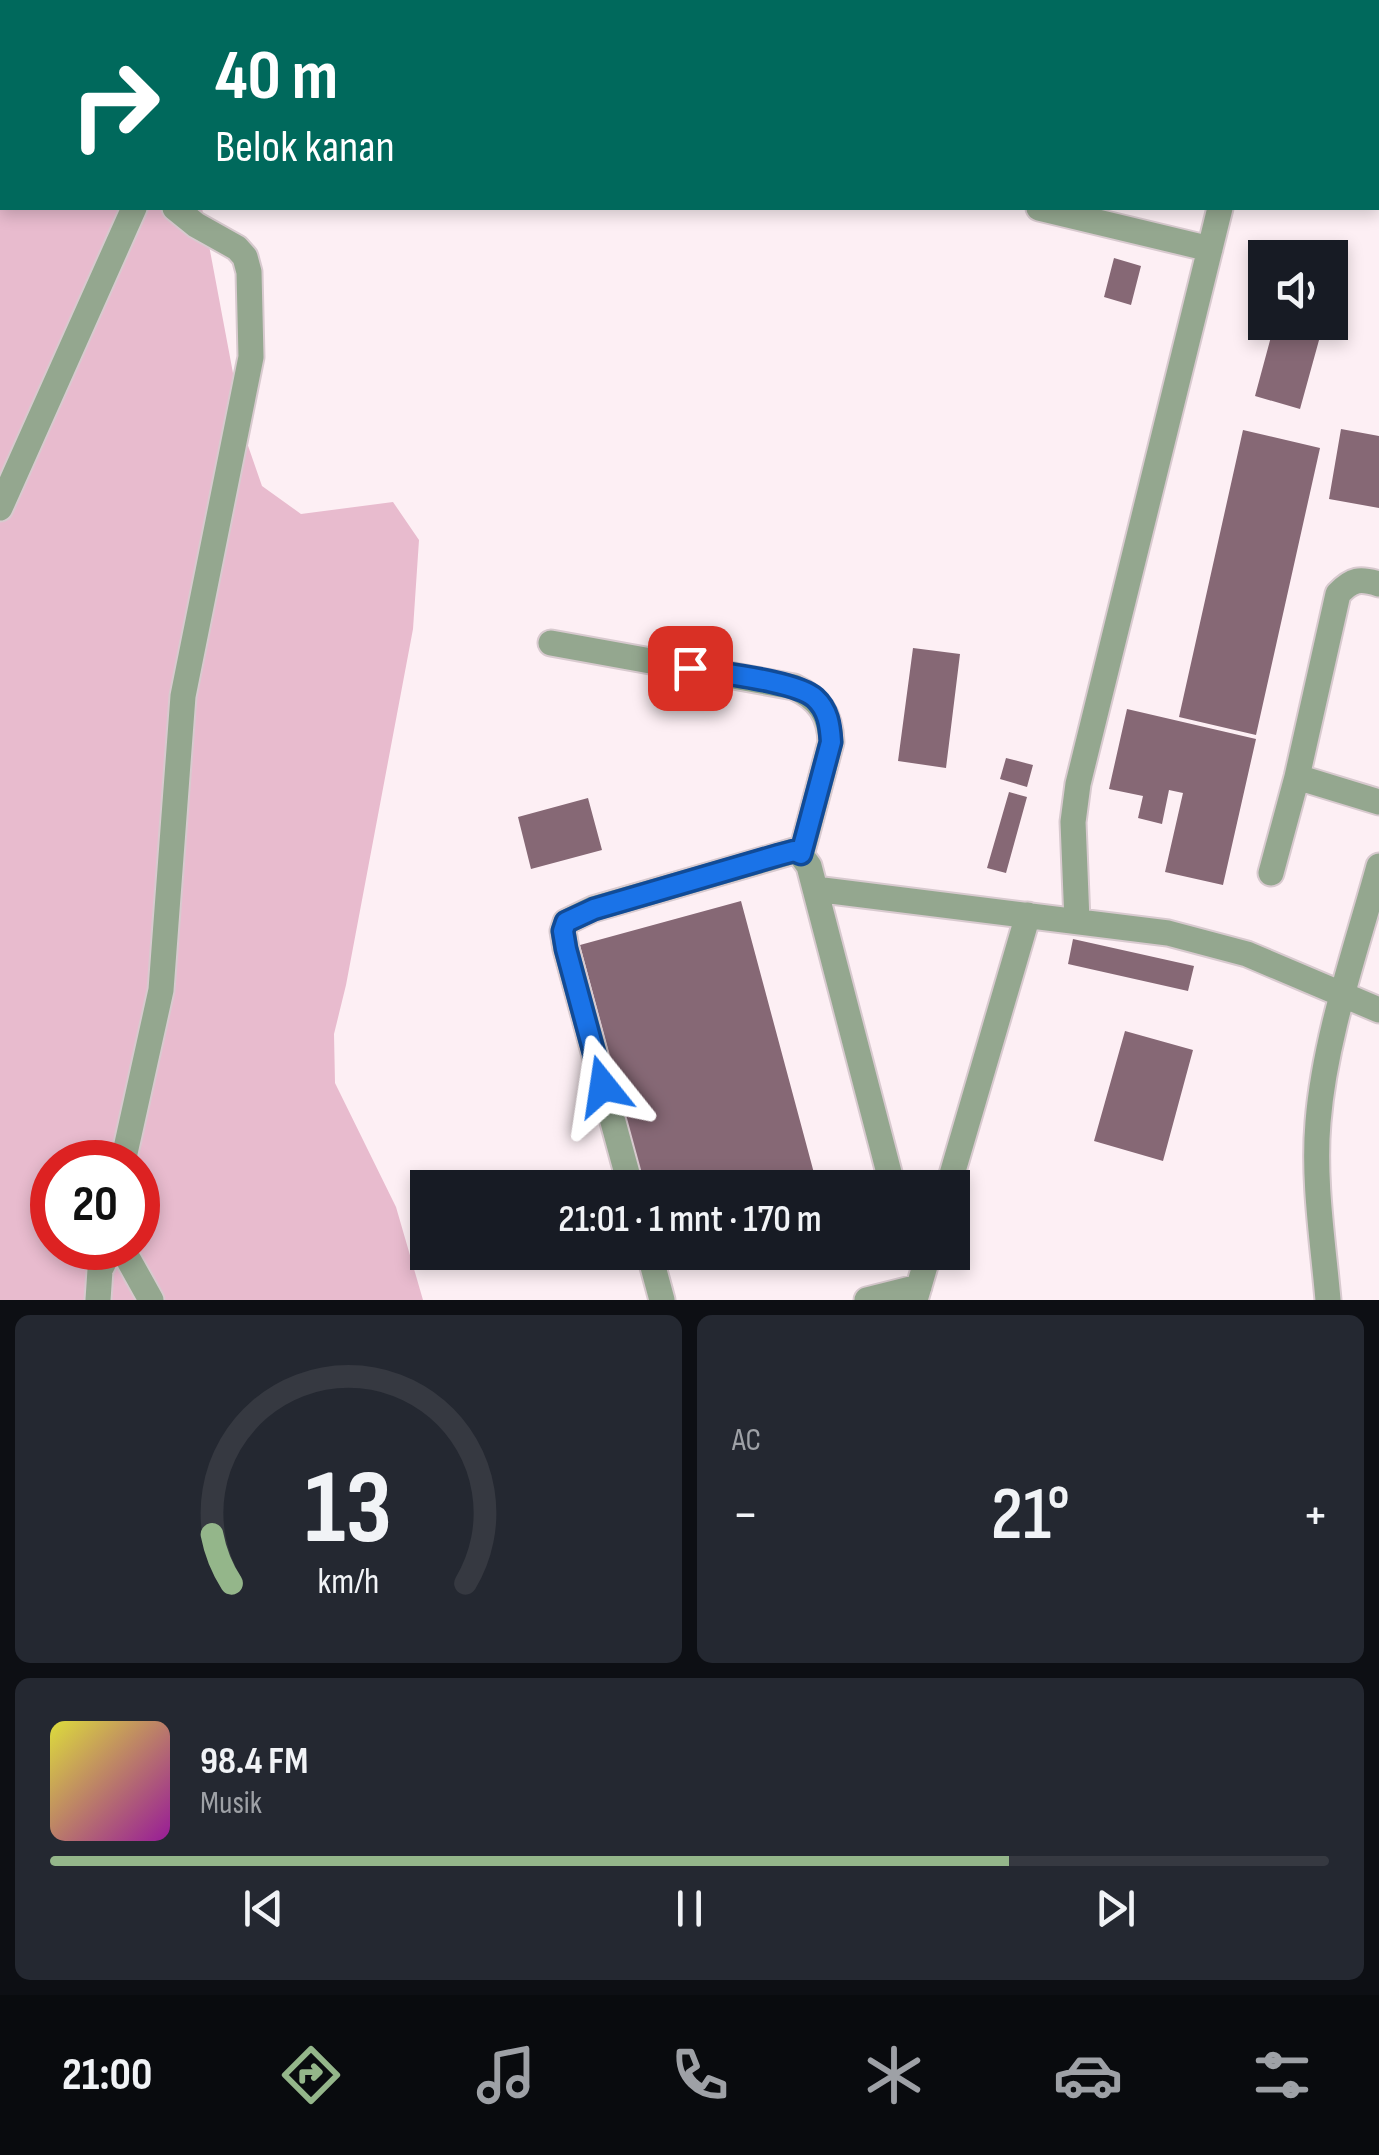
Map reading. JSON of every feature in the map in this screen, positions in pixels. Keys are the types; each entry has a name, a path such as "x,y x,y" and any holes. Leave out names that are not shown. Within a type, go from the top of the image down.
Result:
{"lane":[{"path":"0,508 140,210"},
{"path":"127,1140 161,990 183,696 251,357 249,272 245,258 238,248 177,210"},
{"path":"1047,210 1210,249"},
{"path":"1077,922 1073,822 1078,784 1220,210"},
{"path":"1271,873 1298,777 1338,594 1356,580 1379,584"},
{"path":"551,643 794,687 812,696 830,724 831,742 801,854"},
{"path":"1298,777 1379,802"},
{"path":"626,1170 566,949 566,922 594,909 794,851 801,854 808,866 815,889 888,1170"},
{"path":"1328,1300 1318,1181 1318,1123 1325,1074 1379,866"},
{"path":"815,889 1168,933 1247,954 1379,1010"},
{"path":"953,1170 1028,915"},
{"path":"98,1300 100,1270"},
{"path":"134,1270 151,1300"},
{"path":"654,1270 662,1300"},
{"path":"867,1300 917,1294"}],"shaded area":[{"path":"0,210 202,210 245,437 262,486 301,514 393,502 419,540 413,629 334,1034 335,1083 396,1207 410,1255 410,1270 414,1270 423,1300 0,1300"}],"building":[{"path":"1114,258 1141,266 1131,305 1104,297"},
{"path":"1270,340 1319,340 1300,409 1255,396"},
{"path":"1341,429 1379,436 1379,508 1329,499"},
{"path":"1243,430 1320,448 1256,735 1179,717"},
{"path":"913,648 960,654 946,768 898,761"},
{"path":"1127,709 1256,739 1223,885 1165,872 1183,793 1169,790 1162,824 1138,818 1143,796 1109,789"},
{"path":"1006,758 1033,765 1027,787 1000,779"},
{"path":"1009,792 1027,797 1006,873 987,868"},
{"path":"588,798 602,850 531,869 518,817"},
{"path":"741,901 813,1170 640,1170 580,945"},
{"path":"1073,939 1194,966 1188,991 1068,964"},
{"path":"1125,1031 1193,1050 1163,1161 1094,1141"}],"route":[{"path":"603,1086 566,949 566,922 594,909 779,855 794,851 801,854 831,742 830,724 812,696 794,687 690,668"}]}
